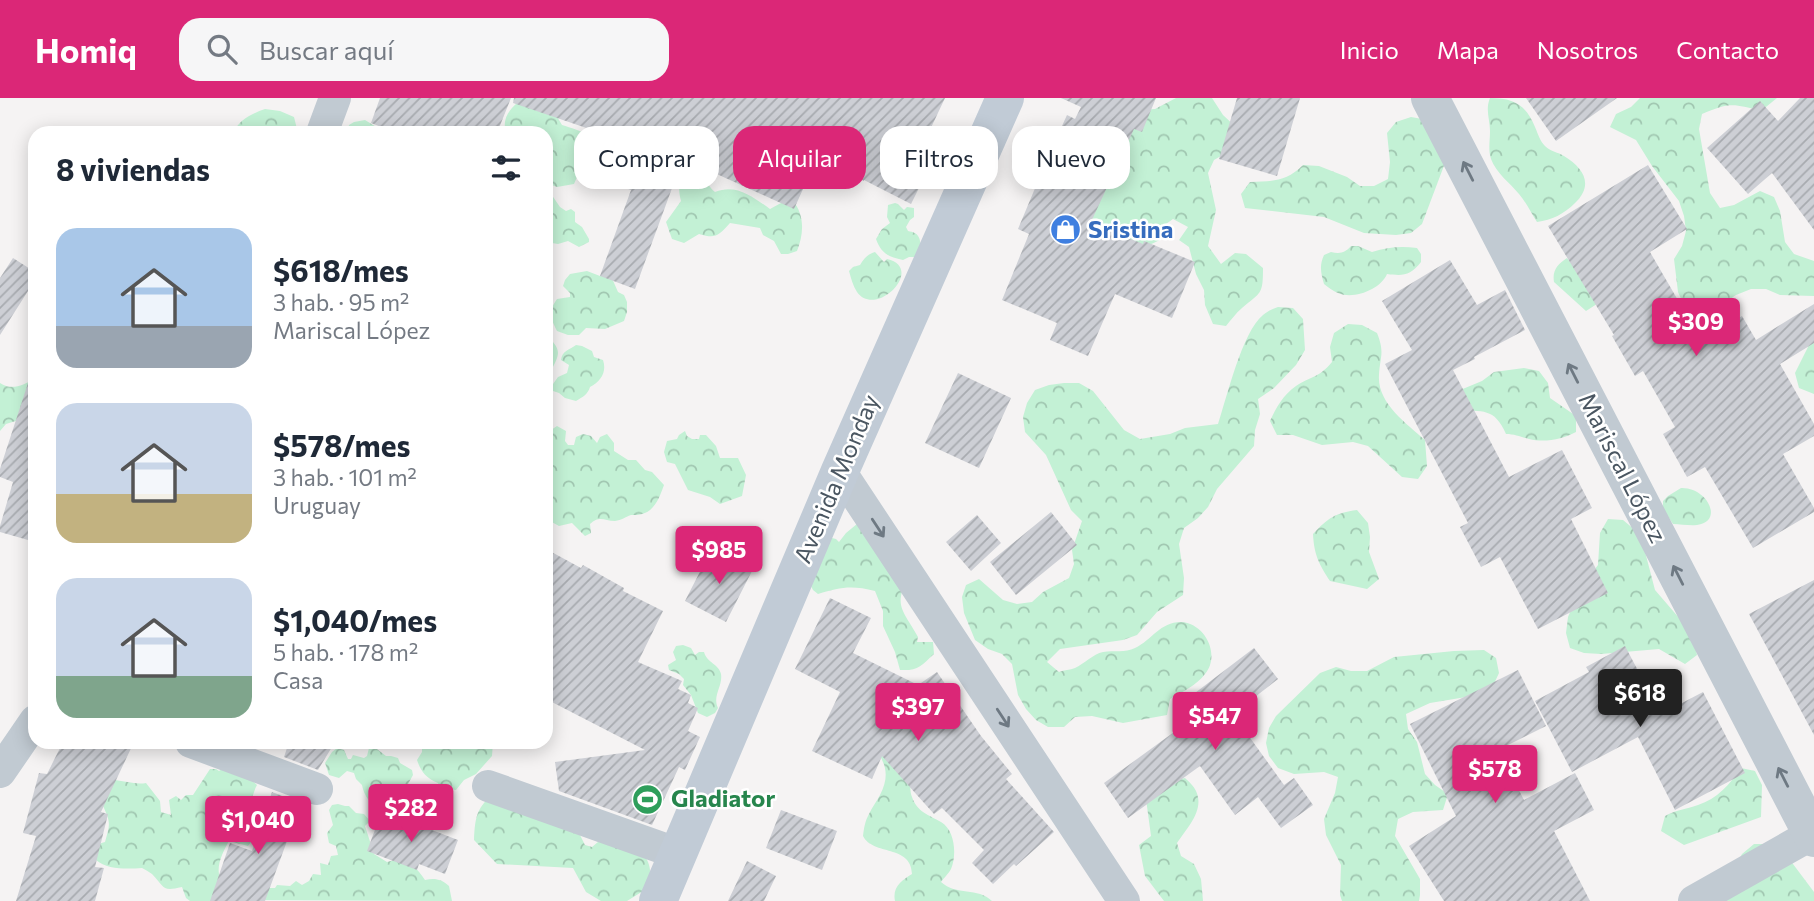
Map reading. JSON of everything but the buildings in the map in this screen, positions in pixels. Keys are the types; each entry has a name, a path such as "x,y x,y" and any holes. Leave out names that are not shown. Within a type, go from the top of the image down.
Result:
{"main road":[{"name":"Avenida Monday","path":"658,901 840,471 1005,98"}],"street":[{"path":"325,126 335,98"},
{"name":"Mariscal López","path":"1430,98 1813,835"},
{"path":"840,471 1124,901"},
{"path":"0,772 28,731"},
{"path":"210,749 317,789"},
{"path":"488,786 679,854"},
{"path":"1694,901 1813,835"}],"green space":[{"path":"1176,98 1212,98 1223,115 1238,129 1221,156 1214,160 1208,173 1216,210 1208,246 1221,264 1235,253 1246,254 1263,268 1263,277 1260,292 1226,326 1213,324 1189,247 1179,240 1188,227 1173,219 1166,224 1162,239 1143,248 1108,250 1112,231 1084,218 1099,189 1130,189 1130,126 1121,126 1127,111 1155,109"},
{"path":"1490,98 1506,99 1523,108 1545,146 1571,161 1581,171 1584,190 1575,203 1562,213 1537,222 1522,197 1496,169 1490,152"},
{"path":"1640,98 1777,98 1761,111 1732,105 1702,114 1699,129 1710,193 1720,208 1734,205 1760,191 1774,197 1780,211 1785,242 1794,254 1814,261 1814,296 1780,295 1766,289 1751,289 1736,295 1711,312 1697,314 1684,305 1678,292 1674,259 1682,246 1686,231 1679,201 1636,140 1610,127 1616,114 1631,107"},
{"path":"517,103 553,110 562,125 574,129 574,184 553,186 553,126 505,126 507,116"},
{"path":"265,109 280,111 294,117 296,126 238,126"},
{"path":"1411,117 1428,120 1445,163 1422,224 1411,233 1364,233 1324,217 1245,208 1241,194 1250,182 1285,178 1303,165 1319,166 1347,177 1360,186 1374,186 1388,179 1390,162 1387,133 1396,122"},
{"path":"365,120 375,126 349,126"},
{"path":"679,189 711,189 715,192 731,189 751,196 770,209 792,200 799,211 802,224 797,251 781,254 774,241 763,235 760,228 730,223 716,235 699,234 684,243 672,239 666,222 681,201"},
{"path":"553,197 560,207 575,212 575,222 582,227 589,239 589,242 579,247 568,241 553,243"},
{"path":"895,203 904,210 907,207 914,208 914,217 906,227 919,238 921,248 915,257 903,260 889,256 880,248 876,239 890,223 887,217 888,205"},
{"path":"1351,246 1372,252 1394,247 1417,248 1421,254 1421,262 1406,274 1387,274 1379,284 1366,292 1344,295 1324,284 1321,263 1324,255 1342,252"},
{"path":"875,252 884,262 887,259 898,264 900,281 885,296 875,300 865,299 857,292 849,271"},
{"path":"1567,258 1600,302 1586,311 1554,282 1556,268"},
{"path":"587,271 600,276 611,276 618,292 624,295 627,302 624,321 605,329 586,328 579,335 557,331 553,321 553,306 557,299 570,297 570,293 563,286 570,274"},
{"path":"1278,307 1293,308 1303,319 1305,350 1296,365 1274,388 1258,399 1260,414 1254,446 1217,489 1208,507 1184,528 1179,544 1184,578 1183,595 1157,612 1137,635 1123,640 1060,649 1047,662 1059,672 1073,669 1099,653 1135,648 1167,625 1181,622 1197,628 1208,641 1211,649 1210,666 1198,682 1170,699 1167,715 1123,723 1092,716 1075,717 1064,727 1048,727 1036,720 1018,695 1012,664 1002,654 975,640 964,613 962,597 966,585 979,579 1003,600 1017,604 1032,602 1043,592 1069,578 1074,564 1072,550 1082,521 1071,510 1046,455 1025,432 1023,417 1027,403 1035,390 1049,385 1079,383 1093,391 1124,430 1140,439 1170,434 1185,428 1218,424 1248,335 1263,315"},
{"path":"1348,324 1362,325 1377,333 1381,350 1379,375 1383,395 1394,412 1425,440 1427,466 1418,479 1402,477 1368,446 1353,442 1322,445 1293,435 1277,435 1270,421 1287,393 1319,374 1332,362 1330,347 1334,333"},
{"path":"1814,335 1814,394 1799,388 1795,373"},
{"path":"553,342 558,351 553,367"},
{"path":"576,345 592,351 594,357 603,360 604,372 588,392 576,401 553,391 553,384 558,377 567,373 569,365 561,360 566,351"},
{"path":"1524,368 1539,371 1548,383 1550,398 1576,416 1576,432 1554,440 1535,440 1506,434 1497,419 1487,413 1457,410 1453,393 1482,381 1494,372"},
{"path":"28,382 28,417 6,424 0,431 0,383 9,387"},
{"path":"557,426 566,431 565,441 568,445 574,445 576,437 583,434 591,436 597,443 600,437 607,434 614,443 614,451 628,460 636,460 664,485 654,506 640,515 631,515 617,521 597,520 590,524 591,533 585,536 572,523 559,526 553,523 553,429"},
{"path":"685,431 692,439 706,435 716,446 720,458 738,458 746,475 742,496 720,504 710,497 688,490 675,464 667,462 664,452 667,441 677,439"},
{"path":"1681,488 1691,489 1705,498 1711,512 1705,523 1673,524 1663,509 1663,501"},
{"path":"1357,510 1368,523 1369,552 1379,579 1367,589 1330,581 1318,559 1313,534 1337,515"},
{"path":"863,519 909,571 902,592 901,606 918,637 917,642 933,642 934,654 915,669 900,670 883,626 883,611 875,591 846,588 818,594 804,572 820,535 839,542"},
{"path":"1608,519 1623,520 1635,530 1643,544 1655,590 1686,626 1694,640 1697,655 1685,664 1659,649 1601,654 1584,653 1570,648 1566,633 1568,617 1580,589 1598,565 1600,533"},
{"path":"676,646 691,648 695,655 704,652 721,674 716,699 718,708 707,717 698,713 691,695 683,685 684,679 669,670 668,665 676,660 673,652"},
{"path":"1484,650 1496,658 1499,673 1492,688 1478,695 1430,703 1406,714 1408,729 1417,742 1425,774 1448,794 1443,810 1413,812 1398,819 1395,836 1420,879 1419,901 1342,901 1341,865 1326,835 1324,819 1335,793 1338,777 1324,772 1294,774 1278,768 1269,756 1266,743 1269,728 1276,716 1320,673 1336,667 1367,671 1394,657"},
{"path":"871,744 912,775 911,792 914,802 949,831 954,843 954,857 951,869 941,882 953,889 980,894 992,901 895,901 896,888 912,874 910,865 899,854 875,846 863,836 867,819 880,795 886,774 880,756"},
{"path":"336,749 344,750 348,759 353,755 364,758 369,749 377,749 386,756 398,758 400,763 412,770 413,775 407,786 426,794 430,802 430,814 425,818 416,815 410,817 400,815 393,808 377,806 366,796 354,773 347,771 339,778 329,775 325,763"},
{"path":"422,749 492,749 492,756 476,774 464,780 456,790 440,788 438,783 427,777 417,760"},
{"path":"225,767 247,776 257,785 247,805 216,816 251,813 256,815 255,831 248,846 229,841 220,861 219,874 225,877 230,901 190,901 182,887 167,889 142,868 112,867 96,860 98,844 105,842 109,827 103,806 115,780 146,783 160,801 161,812 171,815 169,800 176,796 181,800 186,795 193,795 210,769 219,771"},
{"path":"1741,768 1755,771 1762,785 1761,817 1684,845 1661,831 1665,816 1711,799 1728,785"},
{"path":"1185,778 1196,791 1198,805 1194,818 1177,843 1181,856 1194,864 1201,879 1203,901 1164,901 1145,876 1139,845 1151,836 1146,799 1155,785"},
{"path":"489,798 579,833 585,845 592,847 598,842 625,834 649,864 648,888 627,901 601,901 586,892 573,868 497,864 474,840 478,812"},
{"path":"332,805 349,806 356,813 364,814 370,821 365,826 374,854 387,862 405,861 418,870 425,880 443,882 449,886 452,901 234,900 267,888 275,888 277,885 290,886 296,881 302,885 309,881 313,874 321,875 320,863 328,865 331,856 338,855 336,846 329,843 327,833 333,825 329,810"},
{"path":"1754,844 1770,844 1784,852 1814,892 1814,901 1716,901 1742,854"}],"place":[{"name":"Sristina","path":"1065,230"},
{"name":"Gladiator","path":"648,799"}]}
